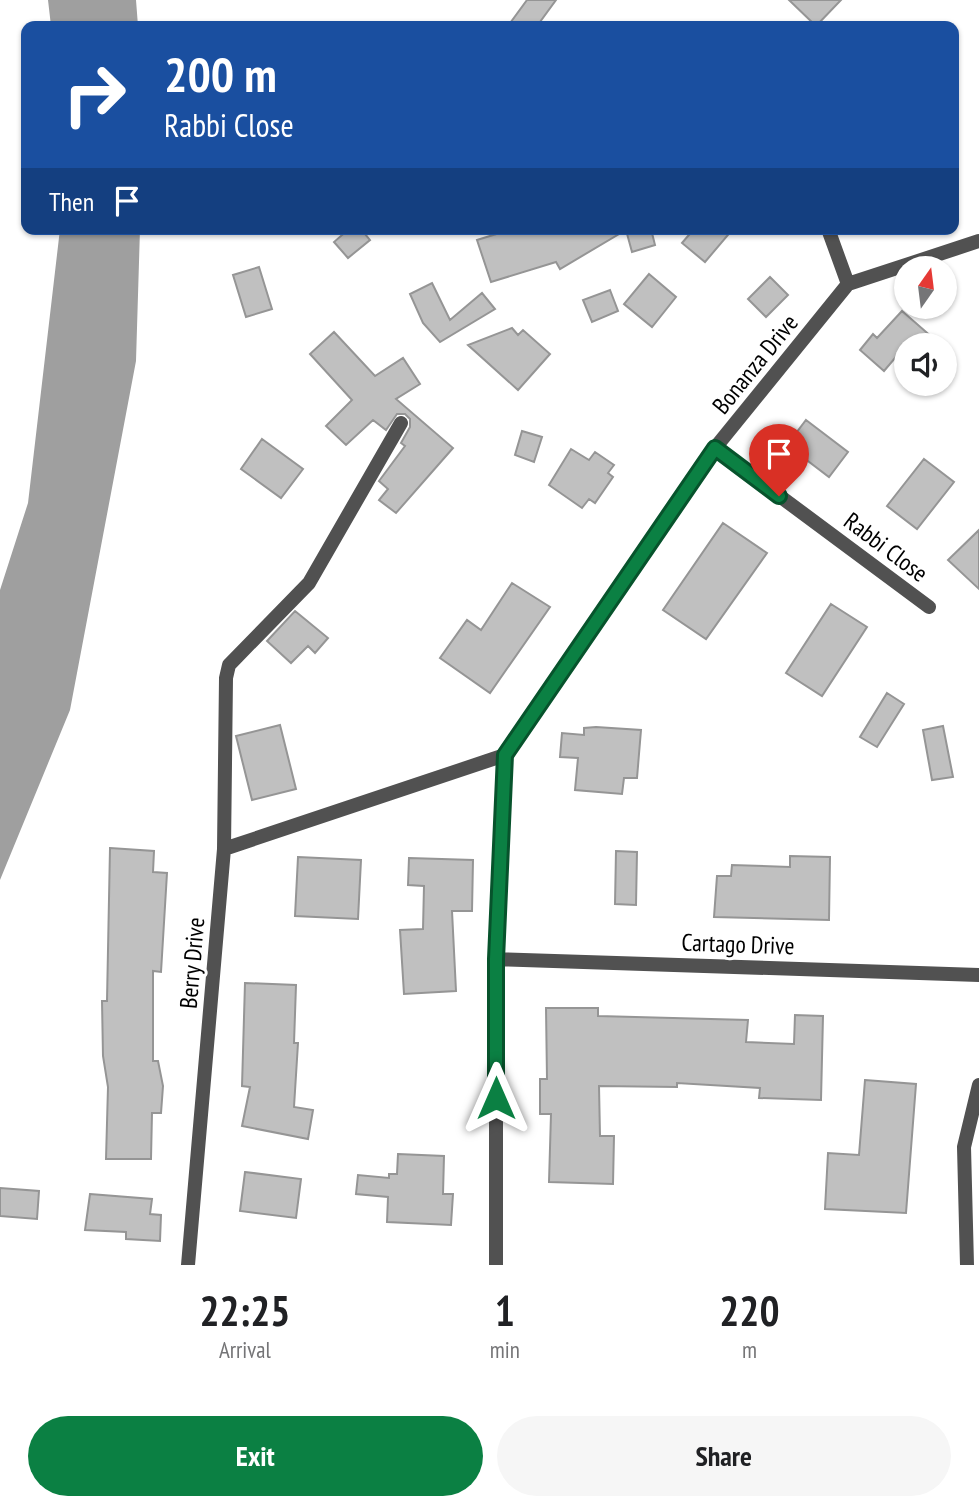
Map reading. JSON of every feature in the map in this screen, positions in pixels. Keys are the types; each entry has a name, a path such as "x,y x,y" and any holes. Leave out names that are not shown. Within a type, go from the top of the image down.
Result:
{"street":[{"path":"830,235 848,285 979,241"},
{"name":"Bonanza Drive","path":"505,755 715,448 848,285"},
{"name":"Berry Drive","path":"188,1265 225,849 226,678 229,664 309,583 401,423"},
{"name":"Rabbi Close","path":"715,448 929,607"},
{"path":"225,849 505,755 496,959 496,1265"},
{"name":"Cartago Drive","path":"496,959 979,975"},
{"path":"967,1265 973,1204 964,1147 979,1086"}],"shaded area":[{"path":"48,0 136,0 138,21 50,21"},
{"path":"59,235 140,235 136,361 70,710 0,880 0,590 28,503"}],"building":[{"path":"527,0 556,0 541,21 512,21"},
{"path":"789,0 841,0 821,21 811,21"},
{"path":"342,235 366,235 370,240 348,258 334,242"},
{"path":"493,235 618,235 560,269 556,262 491,282 477,240"},
{"path":"627,235 652,235 655,245 632,252"},
{"path":"689,235 728,235 705,262 682,243"},
{"path":"259,267 272,309 246,317 233,275"},
{"path":"649,274 676,297 652,327 624,304"},
{"path":"770,277 788,295 766,317 748,299"},
{"path":"432,283 450,320 482,293 495,309 440,342 423,323 410,294"},
{"path":"610,290 618,311 592,322 583,300"},
{"path":"895,319 911,319 927,333 894,333 894,359 884,371 860,350 873,334 877,338"},
{"path":"512,328 518,335 523,330 550,354 518,390 468,345"},
{"path":"334,332 375,376 403,358 420,384 396,399 453,448 396,513 379,500 388,489 379,481 405,446 401,443 410,427 410,419 405,414 397,414 386,430 373,420 346,445 326,426 352,400 310,354"},
{"path":"806,420 848,452 829,477 787,445"},
{"path":"522,431 542,437 534,462 515,455"},
{"path":"262,439 303,469 281,498 241,469"},
{"path":"571,449 589,460 595,452 614,465 608,473 613,477 595,503 589,499 582,508 549,485"},
{"path":"924,459 954,482 917,529 887,506"},
{"path":"723,523 767,553 706,639 663,610"},
{"path":"979,530 979,589 948,560"},
{"path":"512,583 550,607 490,693 440,658 467,620 481,630"},
{"path":"831,604 867,627 822,696 786,673"},
{"path":"295,611 328,638 315,653 308,646 291,663 267,641"},
{"path":"887,693 904,704 877,747 860,737"},
{"path":"280,725 296,789 252,800 236,736"},
{"path":"943,726 953,777 932,780 923,730"},
{"path":"584,728 641,730 637,778 624,778 622,794 575,790 578,758 560,757 562,733 584,735"},
{"path":"110,848 154,851 153,872 167,873 161,972 153,971 153,1061 158,1061 163,1086 161,1113 152,1113 151,1159 106,1159 108,1087 103,1056 102,1001 107,1001"},
{"path":"616,851 637,852 636,905 615,904"},
{"path":"790,856 830,857 829,920 714,917 717,876 731,876 732,865 790,867"},
{"path":"298,857 361,860 358,919 295,916"},
{"path":"409,858 473,860 472,911 452,911 456,991 404,994 400,930 423,929 424,886 408,885"},
{"path":"245,983 296,985 294,1043 298,1043 294,1107 313,1110 308,1139 242,1126 250,1087 242,1086"},
{"path":"546,1008 598,1008 598,1016 748,1020 746,1042 794,1044 795,1015 823,1016 821,1100 759,1098 760,1088 677,1083 677,1087 599,1086 600,1136 614,1136 613,1184 549,1182 551,1114 540,1114 540,1079 547,1079"},
{"path":"865,1080 916,1084 906,1213 825,1209 828,1153 859,1155"},
{"path":"398,1154 444,1156 443,1194 453,1194 451,1225 387,1222 388,1197 356,1194 358,1175 389,1178 389,1174 397,1174"},
{"path":"245,1172 301,1179 296,1218 240,1211"},
{"path":"0,1188 39,1191 37,1219 0,1216"},
{"path":"90,1194 152,1199 150,1214 161,1215 160,1241 126,1239 126,1232 85,1230"}],"route":[{"path":"496,1098 496,959 505,755 715,448 779,496"}]}
